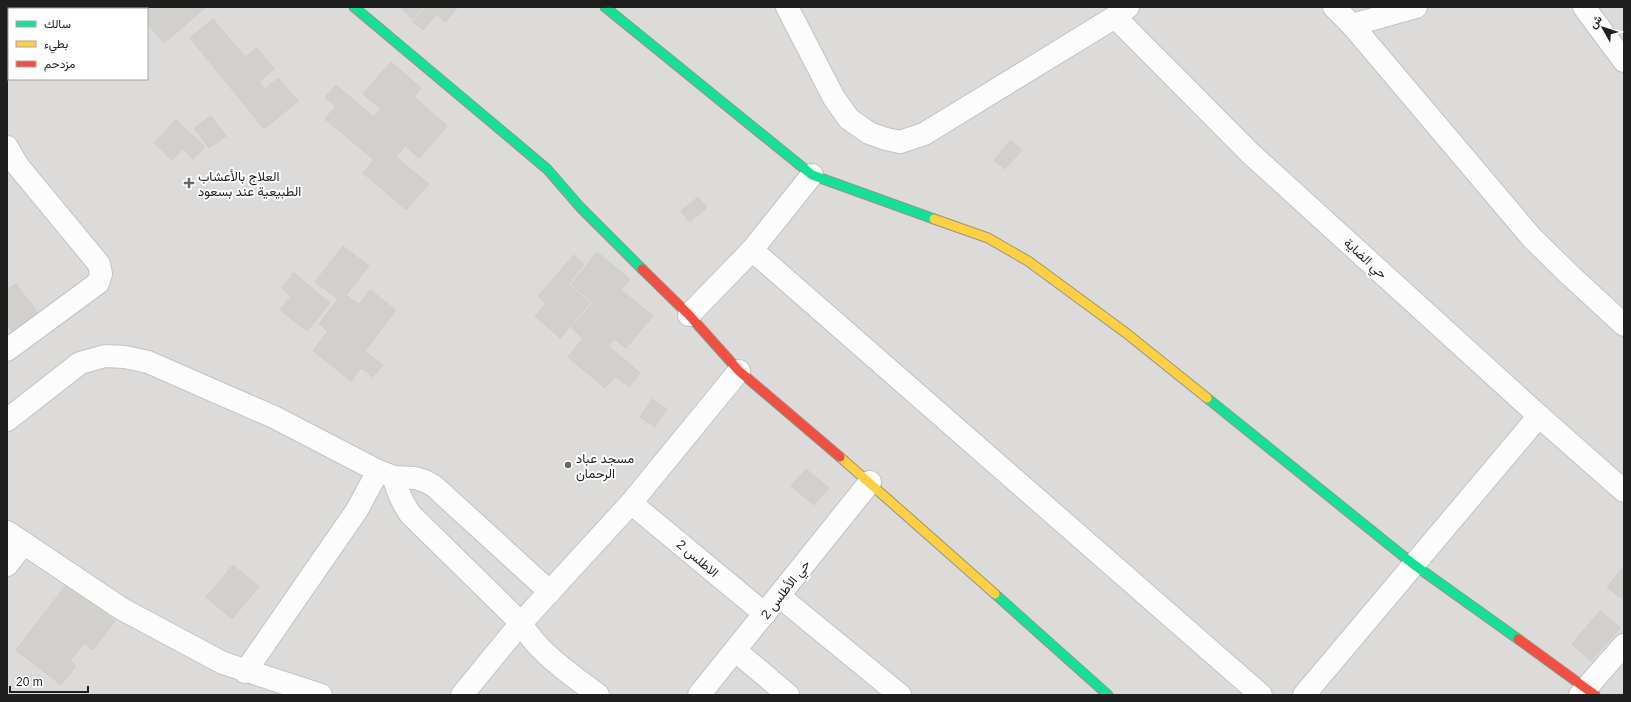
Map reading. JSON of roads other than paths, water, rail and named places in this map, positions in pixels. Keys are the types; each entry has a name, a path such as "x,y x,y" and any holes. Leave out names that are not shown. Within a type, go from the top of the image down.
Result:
{"street":[{"path":"354,7 547,168 580,207 689,315 738,371 870,482 1108,695"},
{"path":"605,7 812,175 988,238 1028,261 1126,333 1413,564 1587,693 1624,646"},
{"path":"787,7 834,98 849,119 869,133 900,142 924,134 1122,12"},
{"path":"1334,7 1352,25 1532,238 1570,276 1624,325"},
{"path":"1352,25 1416,7"},
{"path":"1584,7 1624,61"},
{"name":"حي الضاية","path":"1122,12 1250,153 1539,416 1624,491"},
{"path":"7,147 13,171 99,264 100,274 98,283 7,350"},
{"path":"689,315 752,250 812,175"},
{"path":"752,250 1261,695"},
{"path":"7,420 80,363 105,356 125,357 148,362 274,417 386,474 415,478 434,486 550,592"},
{"path":"462,695 521,623 631,503 738,371"},
{"path":"1304,695 1539,416"},
{"path":"386,474 397,490 402,503 410,514 521,623 528,634 547,654 598,695"},
{"path":"245,672 357,510 386,474"},
{"name":"حي الأطلس 2","path":"699,695 736,651 870,482"},
{"name":"الاطلس 2","path":"631,503 765,614"},
{"path":"7,565 16,538 122,609 223,663 245,672 321,695"},
{"path":"779,596 900,695"},
{"path":"736,651 788,695"}],"place":[{"name":"العلاج بالأعشاب الطبيعية عند بسعود","path":"189,183"},
{"name":"مسجد عباد الرحمان","path":"568,465"}]}
